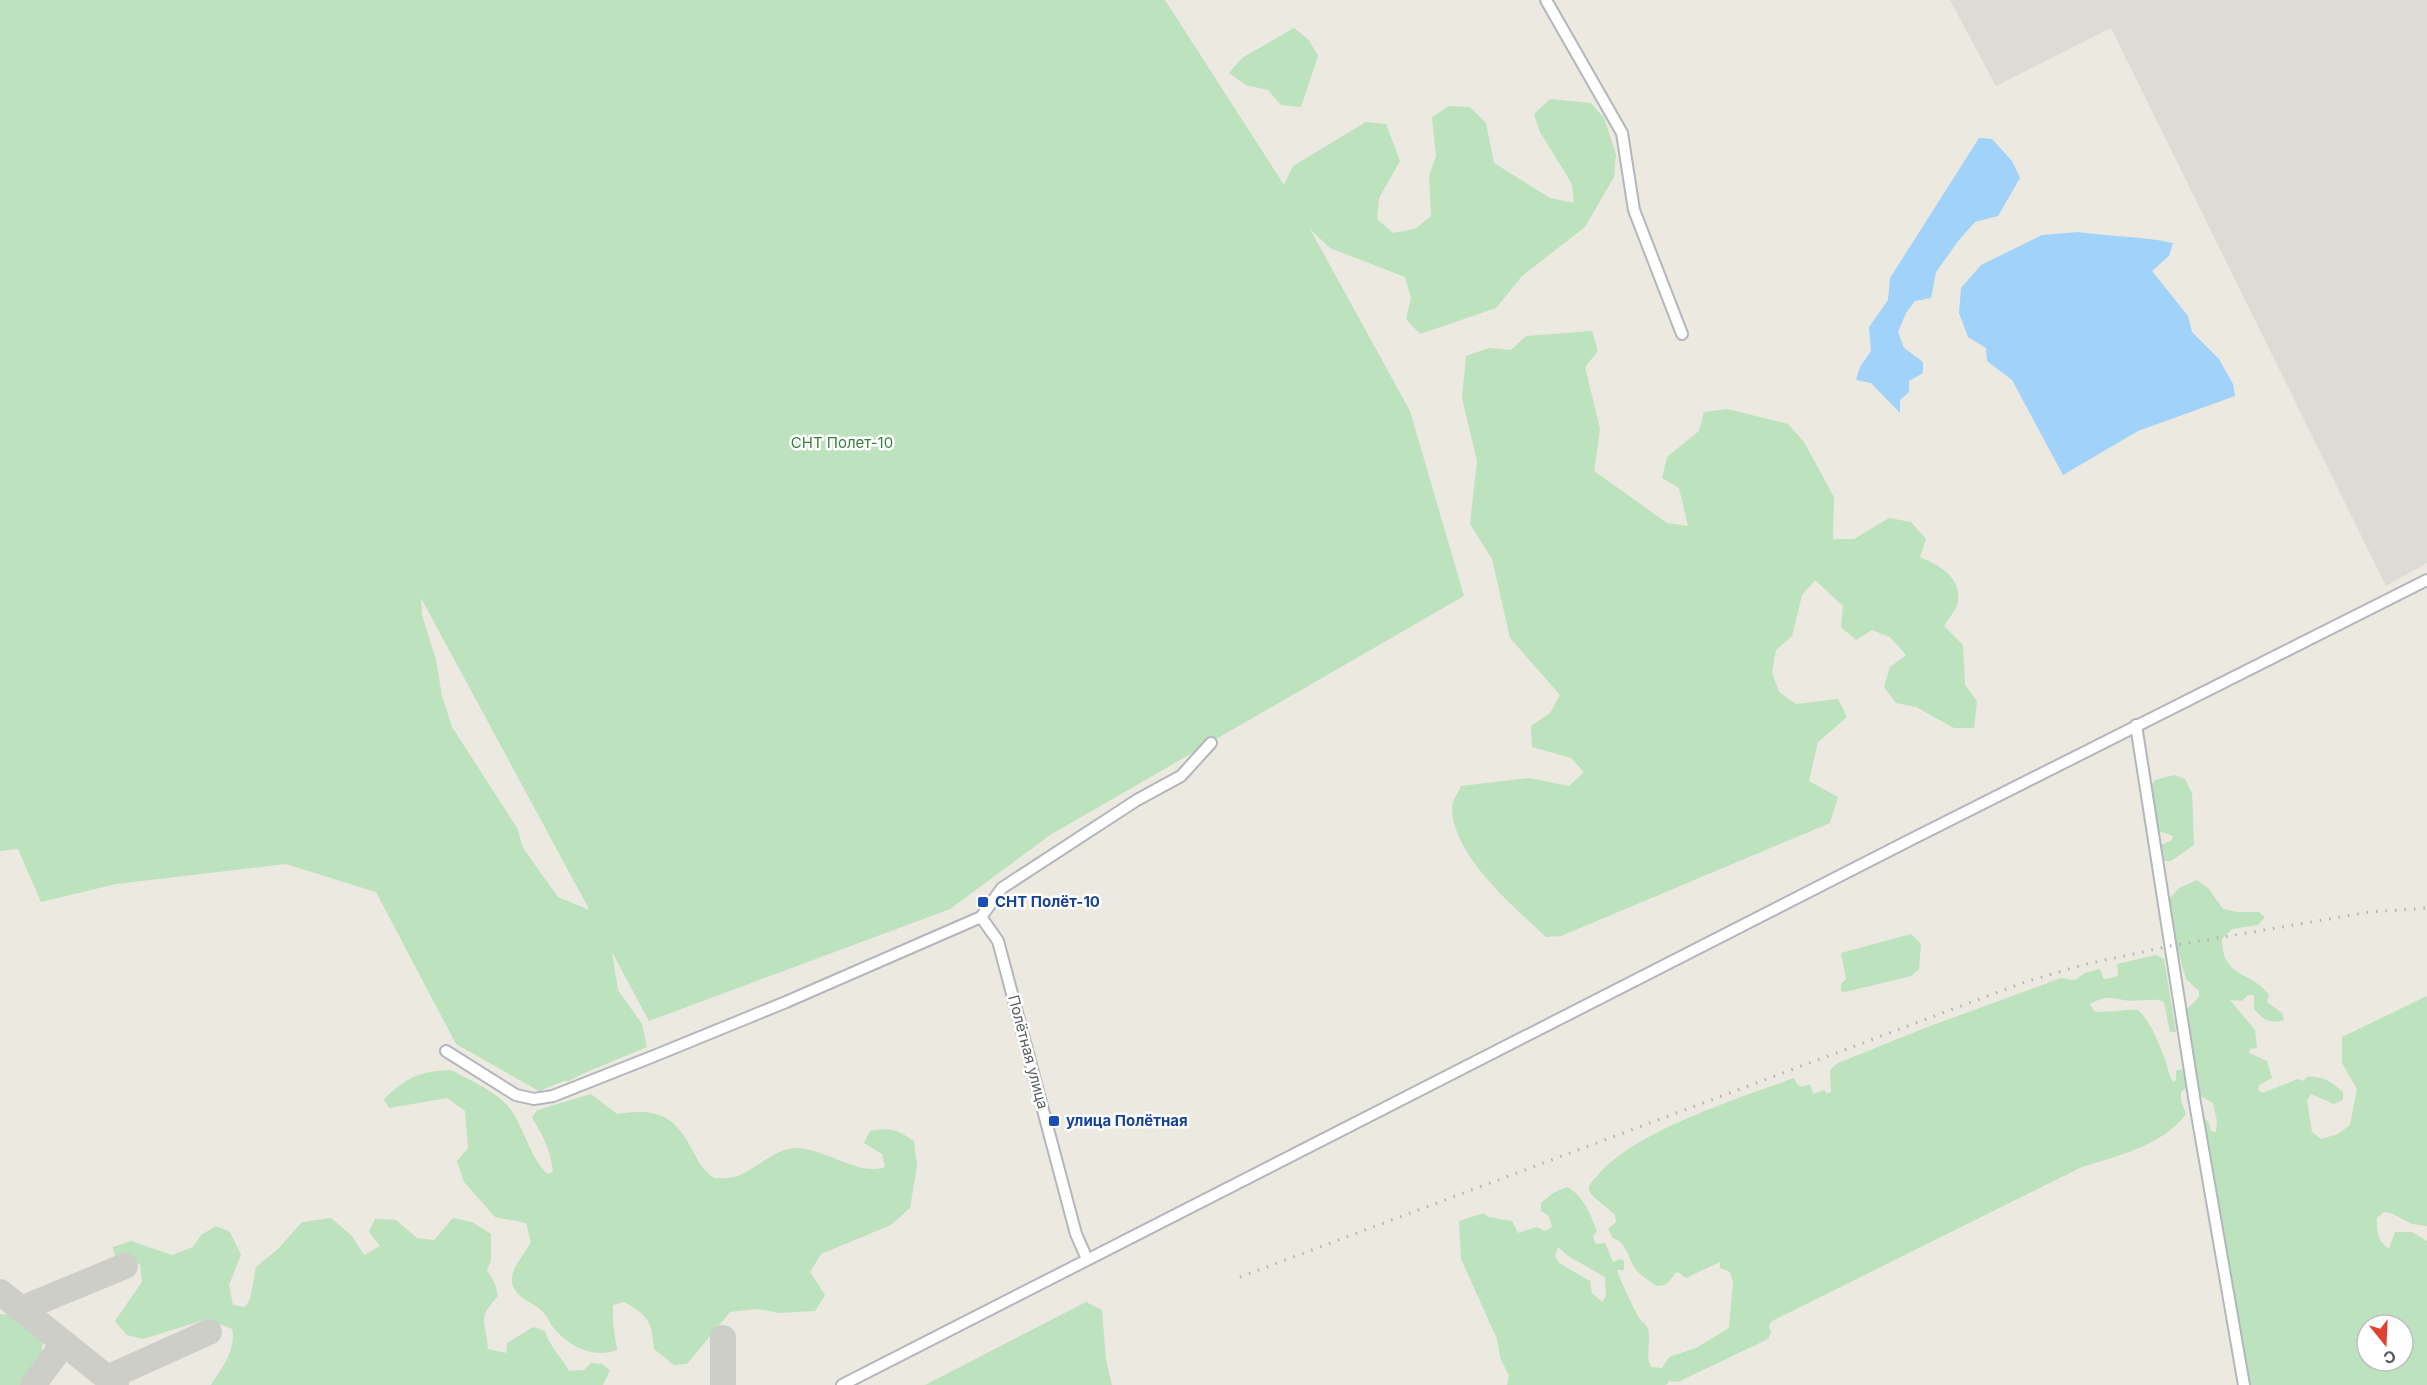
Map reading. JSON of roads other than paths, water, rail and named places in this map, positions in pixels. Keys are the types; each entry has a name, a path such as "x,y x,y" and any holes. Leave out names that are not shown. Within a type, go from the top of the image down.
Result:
{"street":[{"path":"1546,0 1622,133 1634,210 1682,334"},
{"path":"842,1385 2136,725 2427,580"},
{"path":"2136,725 2194,1102 2244,1385"},
{"path":"446,1051 516,1095 534,1099 554,1096 786,1002 981,917 1002,888 1137,800 1181,776 1212,743"},
{"name":"Полётная улица","path":"981,917 998,941 1076,1234 1087,1259"}],"water":[{"path":"1979,138 1992,139 2012,161 2020,178 1998,216 1975,222 1959,240 1936,272 1931,298 1915,301 1906,313 1898,332 1904,348 1923,362 1923,373 1909,381 1909,392 1900,400 1900,413 1871,383 1856,380 1860,367 1871,351 1869,327 1888,300 1890,278"},
{"path":"2078,232 2173,243 2169,256 2152,271 2188,316 2192,332 2219,359 2233,384 2235,396 2138,431 2063,475 2012,380 1987,361 1986,348 1968,337 1959,313 1961,288 1981,265 2042,235"}],"railway":[{"path":"1240,1277 2025,982 2086,964 2170,946 2370,912 2427,908"}],"place":[{"name":"СНТ Полёт-10","path":"983,902"},
{"name":"улица Полётная","path":"1054,1121"}],"park label":[{"name":"СНТ Полет-10","path":"842,443"}]}
